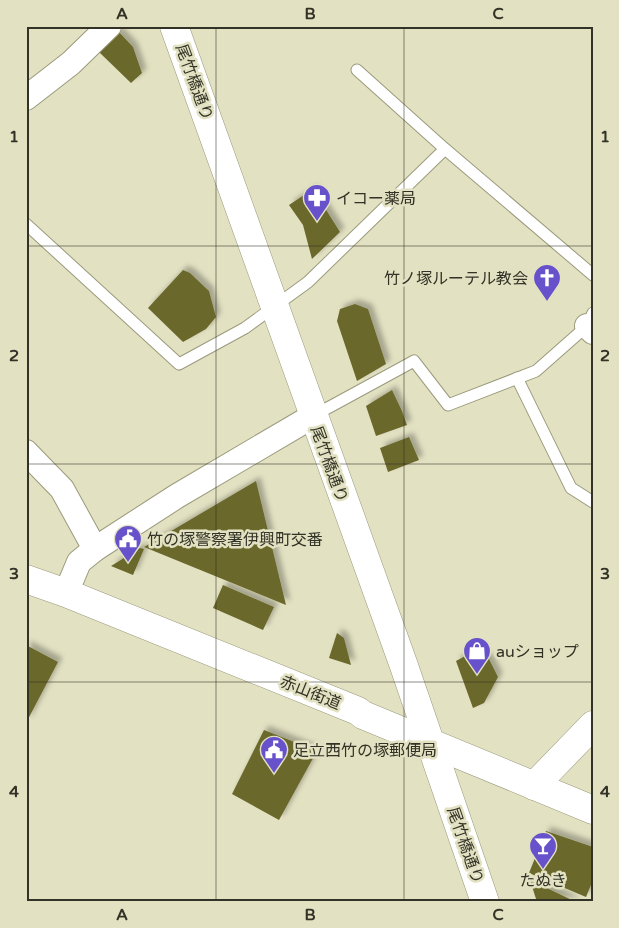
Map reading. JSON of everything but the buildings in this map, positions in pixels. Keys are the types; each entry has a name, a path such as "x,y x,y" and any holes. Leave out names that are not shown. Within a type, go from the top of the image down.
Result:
{"main road":[{"name":"尾竹橋通り","path":"174,26 431,744 485,902"},
{"name":"赤山街道","path":"26,579 66,593 358,711 363,715 431,744 593,810"},
{"path":"534,786 593,725"}],"street":[{"path":"26,98 71,63 109,26"},
{"path":"66,593 79,562 95,549 177,496 313,416"},
{"path":"26,452 62,489 95,549"}],"lane":[{"path":"357,70 445,149 593,275"},
{"path":"26,224 179,364 245,328 308,282 445,149"},
{"path":"313,416 414,361 448,405 536,371 591,324"},
{"path":"517,378 572,488 593,502"}],"place":[{"name":"イコー薬局","path":"317,222"},
{"name":"竹ノ塚ルーテル教会","path":"547,302"},
{"name":"竹の塚警察署伊興町交番","path":"128,563"},
{"name":"auショップ","path":"477,675"},
{"name":"足立西竹の塚郵便局","path":"274,774"},
{"name":"たぬき","path":"543,870"}]}
